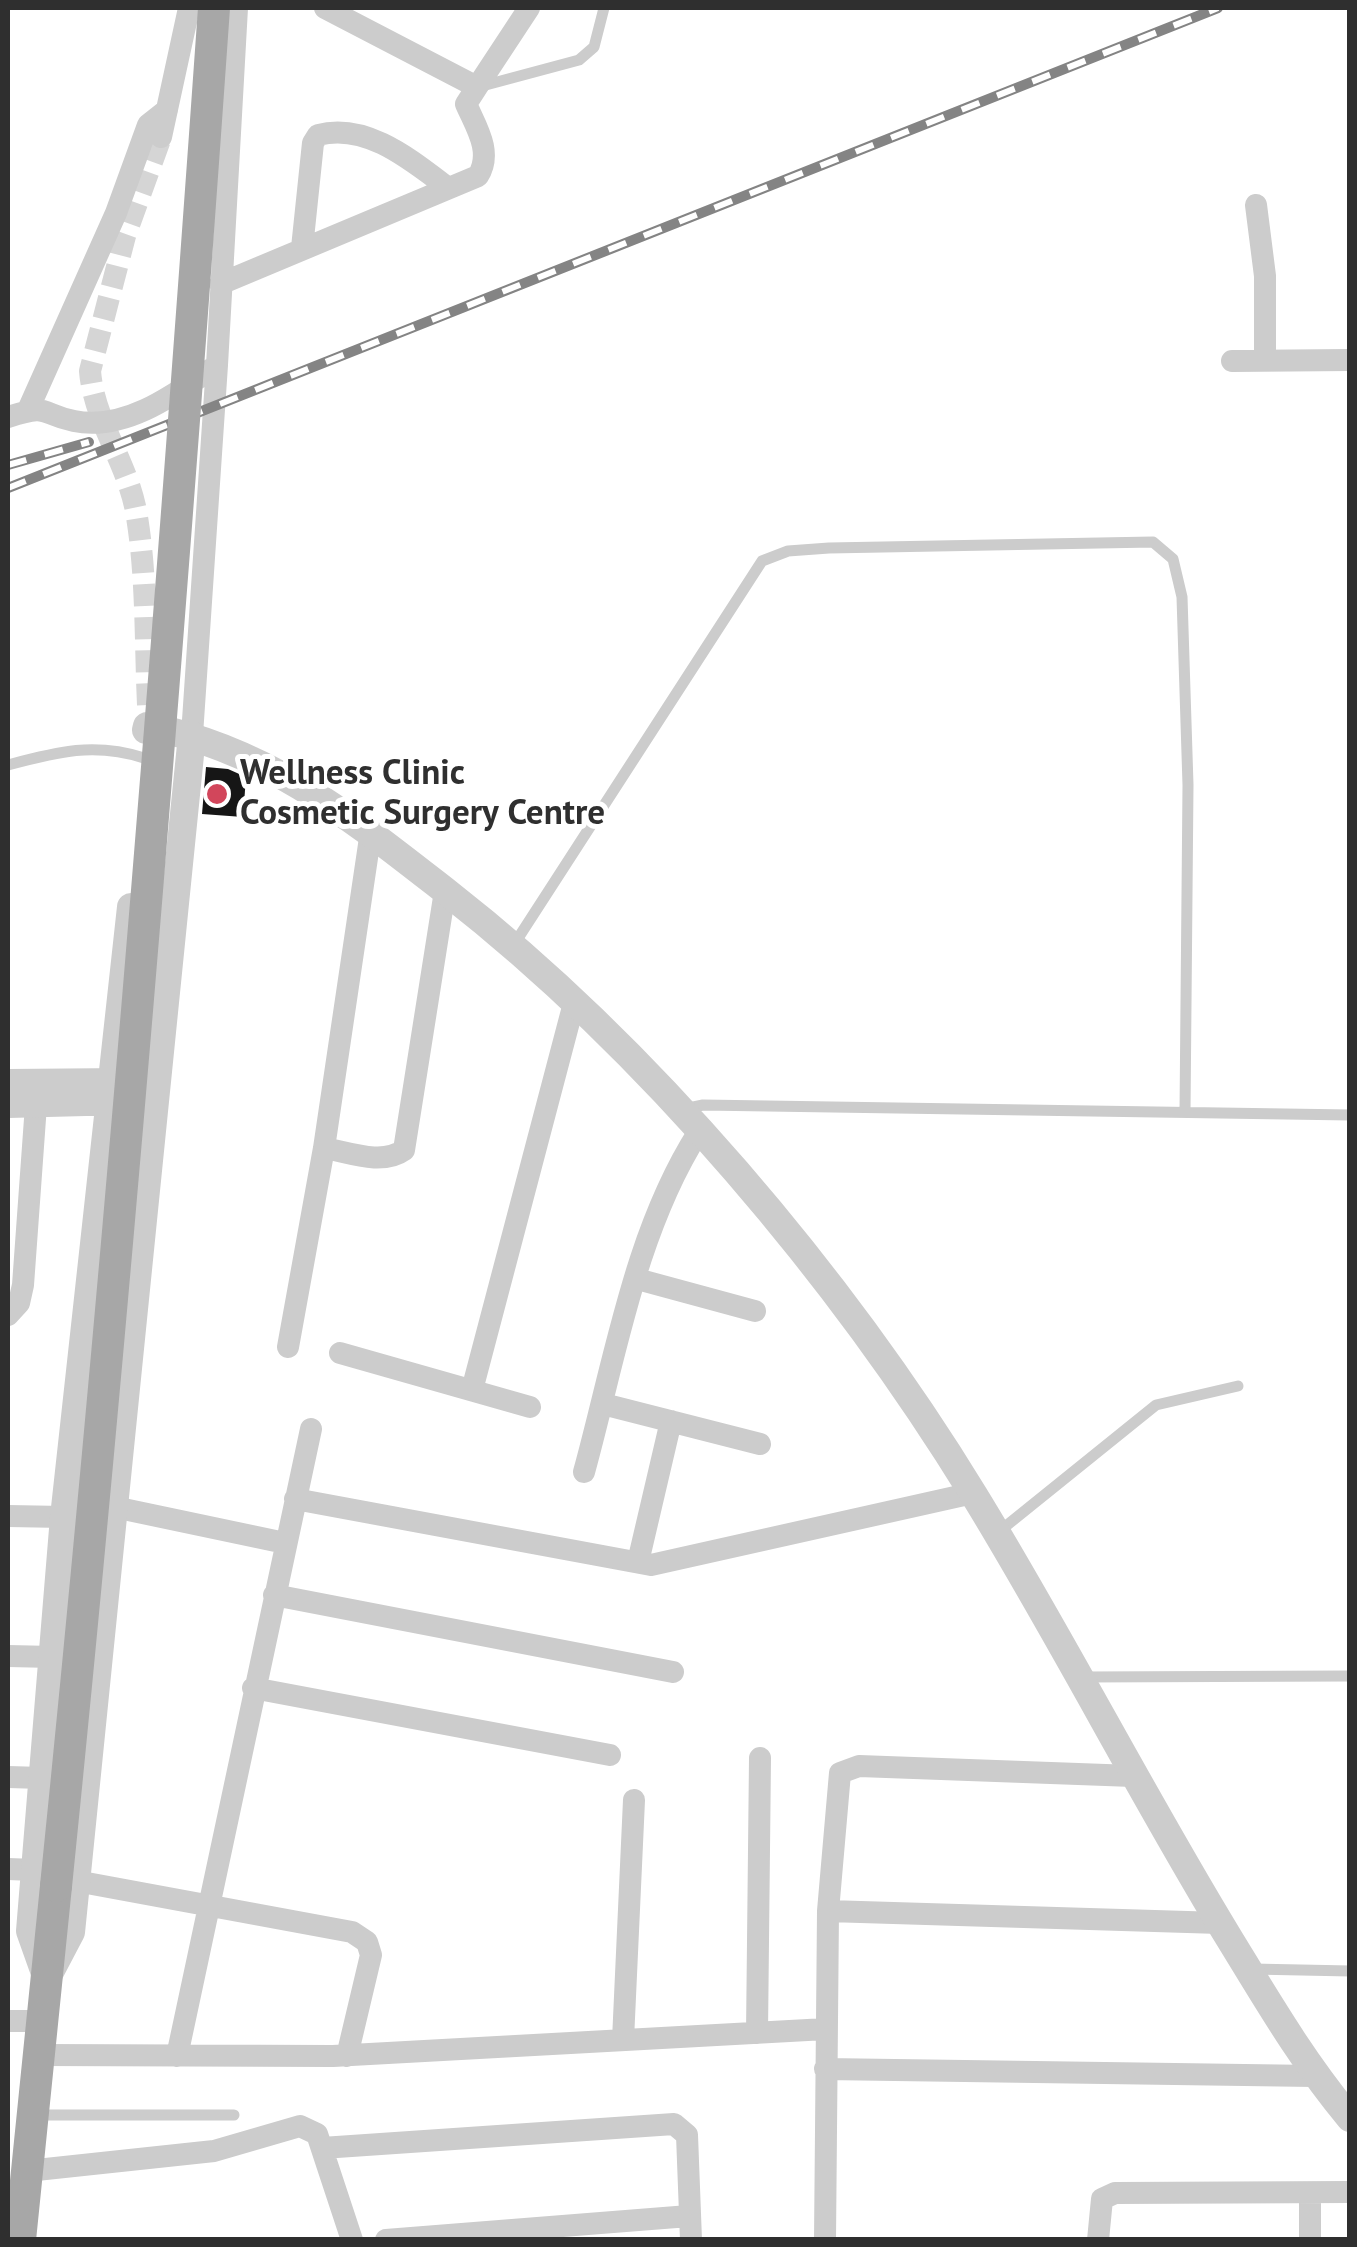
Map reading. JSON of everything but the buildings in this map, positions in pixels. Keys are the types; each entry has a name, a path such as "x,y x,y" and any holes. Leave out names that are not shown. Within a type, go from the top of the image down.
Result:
{"main road":[{"path":"20,2240 47,1978 44,1876 109,1366 174,579 214,8"}],"street":[{"path":"162,137 189,8"},
{"path":"44,1876 114,1507 157,1090 192,734 236,8"},
{"path":"325,8 477,87"},
{"path":"220,284 478,176 484,166 482,142 466,104 530,8"},
{"path":"18,413 116,213 148,125 167,110"},
{"path":"302,248 313,144 318,135 332,132 380,142 447,187"},
{"path":"1256,205 1265,276 1265,360"},
{"path":"1232,361 1350,360"},
{"path":"18,413 45,408 74,421 116,418 167,400 217,365"},
{"path":"44,1876 42,1778 64,1517 147,716 238,750 371,831 513,946 574,1002 679,1111 821,1272 973,1493 1220,1924 1314,2076 1350,2118"},
{"path":"288,1348 324,1148 371,831"},
{"path":"324,1148 378,1158 395,1157 404,1150 444,891"},
{"path":"472,1390 574,1002"},
{"path":"8,1083 27,1096 157,1090"},
{"path":"8,1315 18,1304 23,1285 27,1096"},
{"path":"584,1472 637,1279 673,1173 698,1133"},
{"path":"637,1279 755,1310"},
{"path":"340,1353 530,1407"},
{"path":"602,1404 760,1444"},
{"path":"638,1562 671,1422"},
{"path":"178,2056 311,1428"},
{"path":"295,1499 651,1565 973,1493"},
{"path":"114,1507 286,1543"},
{"path":"8,1516 64,1517"},
{"path":"274,1595 673,1672"},
{"path":"8,1656 52,1657"},
{"path":"253,1688 610,1755"},
{"path":"757,2033 760,1758"},
{"path":"825,2240 828,1911 837,1789 846,1767 1133,1776"},
{"path":"8,1776 42,1778"},
{"path":"623,2040 634,1800"},
{"path":"44,1876 352,1932 367,1942 371,1955 347,2056"},
{"path":"828,1911 1220,1924"},
{"path":"8,2020 42,2021"},
{"path":"39,2056 347,2056 826,2029"},
{"path":"826,2069 1314,2076"},
{"path":"322,2148 674,2124 687,2135 690,2228 386,2240"},
{"path":"27,2171 214,2150 300,2126 317,2134 352,2240"},
{"path":"1310,2192 1310,2240"},
{"path":"1098,2240 1102,2199 1114,2193 1350,2192"}],"lane":[{"path":"477,87 579,60 594,46 604,8"},
{"path":"513,946 762,560 788,551 829,548 1152,542 1173,558 1182,597 1188,785 1185,1112"},
{"path":"8,765 65,750 98,747 144,758"},
{"path":"679,1111 704,1104 1350,1114"},
{"path":"996,1534 1156,1405 1238,1386"},
{"path":"1077,1677 1350,1676"},
{"path":"1248,1969 1350,1970"},
{"path":"33,2115 234,2115"}],"tunnel":[{"path":"148,705 144,583 136,511 98,407 90,371 125,236 161,137"}],"railway":[{"path":"8,488 1218,8"},
{"path":"8,465 89,442"}],"place":[{"name":"Wellness Clinic Cosmetic Surgery Centre","path":"217,794"}]}
